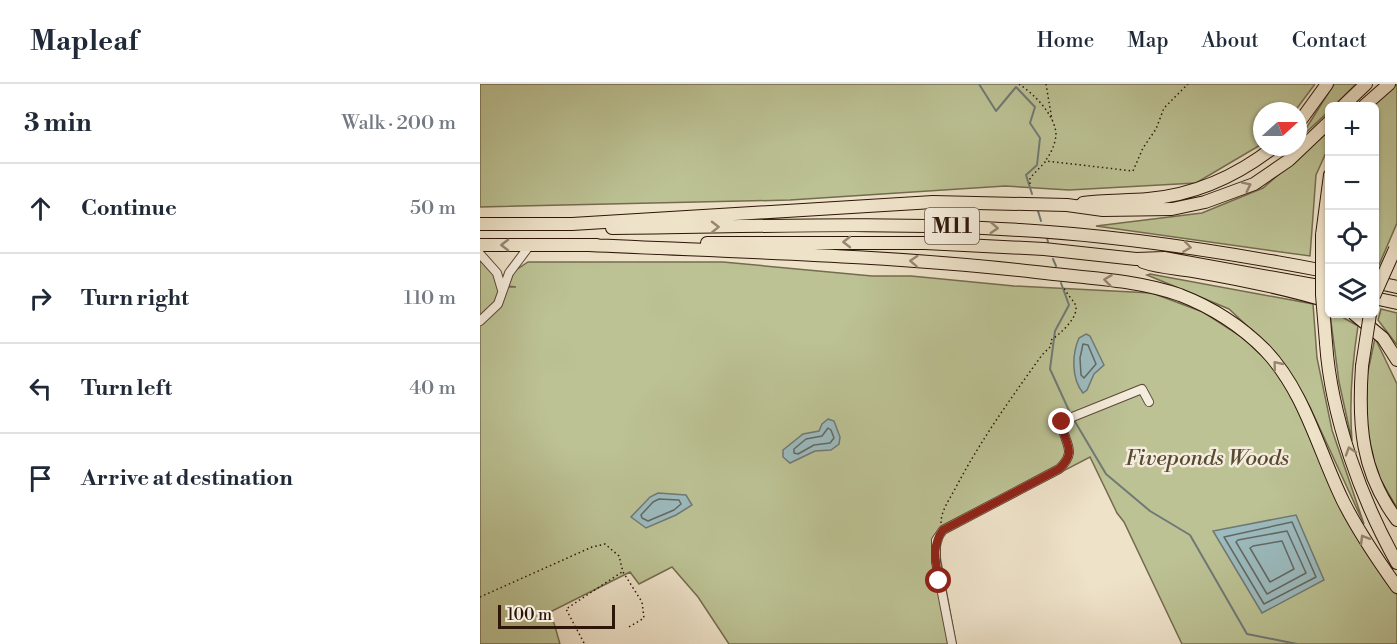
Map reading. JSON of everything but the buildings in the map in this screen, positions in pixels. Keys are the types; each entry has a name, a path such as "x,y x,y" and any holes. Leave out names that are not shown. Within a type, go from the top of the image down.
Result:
{"highway":[{"path":"1307,112 1327,84"},
{"path":"1347,102 1366,84"},
{"path":"1369,102 1389,84"},
{"path":"572,224 904,202 1067,205 1103,210 1172,209 1236,192 1271,173 1306,145 1325,125"},
{"path":"1067,205 1150,199 1189,191 1232,175 1262,156"},
{"path":"1325,209 1322,235 1322,295 1333,393 1365,475 1374,517 1397,563"},
{"name":"M11","path":"480,224 572,224 605,228 889,225 1022,230 1151,242 1325,271"},
{"name":"M11","path":"480,245 915,242 1044,249 1136,259 1164,258 1325,287"},
{"path":"589,245 966,264 1133,284 1178,294 1204,305 1246,333 1266,351 1282,371 1304,409 1342,499 1365,541 1397,587"},
{"path":"1379,286 1396,247"},
{"path":"1136,259 1159,267 1290,290 1325,301"},
{"path":"1379,283 1397,287"},
{"path":"1379,298 1397,303"},
{"path":"1362,318 1383,338 1397,360"},
{"path":"1369,318 1362,366 1361,424 1366,458 1365,475 1397,520"}],"lane":[{"path":"480,321 498,304 509,273 530,245"},
{"path":"480,254 496,273 502,290"},
{"path":"952,644 936,562 936,540 943,530 1059,469 1067,461 1070,452 1062,422 1142,389 1149,402"}],"path":[{"path":"1019,84 1032,93 1053,124"},
{"path":"1030,184 1030,178 1046,161 1053,148 1056,134 1046,84"},
{"path":"1046,161 1133,171 1143,148 1156,129 1164,108 1188,84"},
{"path":"943,530 941,515 997,418 1042,355 1051,346 1051,340 1072,319 1076,310 1075,304 1064,288"},
{"path":"480,597 592,547 605,544 619,556 623,572 642,602 644,618 629,627"},
{"path":"584,643 566,609 623,572"}],"green space":[{"path":"480,84 1315,84 1302,102 1253,102 1253,149 1196,183 1069,190 1005,186 790,200 480,207"},
{"path":"1334,84 1356,84 1338,102 1325,102 1325,115 1307,131 1307,127"},
{"path":"1397,84 1397,223 1379,265 1379,102 1376,102"},
{"path":"1325,134 1325,155 1316,175 1310,256 1096,226 1202,213 1263,188 1300,156 1307,156 1307,150"},
{"name":"Fiveponds Woods","path":"480,262 485,262 495,276 508,287 516,287 507,286 513,272 528,262 723,262 872,276 911,276 1014,286 1152,293 1203,312 1245,339 1274,368 1303,415 1356,533 1397,595 1397,644 1182,644 1124,522 1117,513 1090,457 944,533 939,551 956,644 729,644 698,597 672,567 639,584 630,572 546,614 554,623 560,644 480,644"},
{"path":"1147,275 1313,304 1317,358 1332,430 1364,524 1310,407 1276,353 1229,309"},
{"path":"1381,309 1397,313 1397,345 1378,320"},
{"path":"1331,318 1344,318 1358,326 1352,383 1352,441 1339,382"},
{"path":"1375,338 1397,384 1397,508 1376,472 1366,423 1367,376"}],"water":[{"path":"1086,334 1090,336 1104,365 1094,374 1087,390 1083,393 1076,380 1074,358 1079,338"},
{"path":"828,419 834,421 840,437 839,444 831,450 815,451 790,463 783,457 783,450 803,434 819,431"},
{"path":"658,493 686,495 692,505 646,528 631,517 650,497"},
{"path":"1296,515 1324,580 1262,613 1213,531"}],"waterway":[{"path":"979,84 996,111 1016,87 1035,107 1030,123 1040,138 1037,165 1026,175 1032,194"},
{"path":"1038,211 1041,221"},
{"path":"1047,238 1048,242"},
{"path":"1053,259 1056,266"},
{"path":"1061,283 1069,305 1055,331 1050,369 1071,415"},
{"path":"1074,420 1106,474 1150,511 1190,535 1247,634 1297,644"}],"route":[{"path":"939,581 935,548 939,535 951,524 1059,469 1067,461 1070,452 1062,422"}]}
